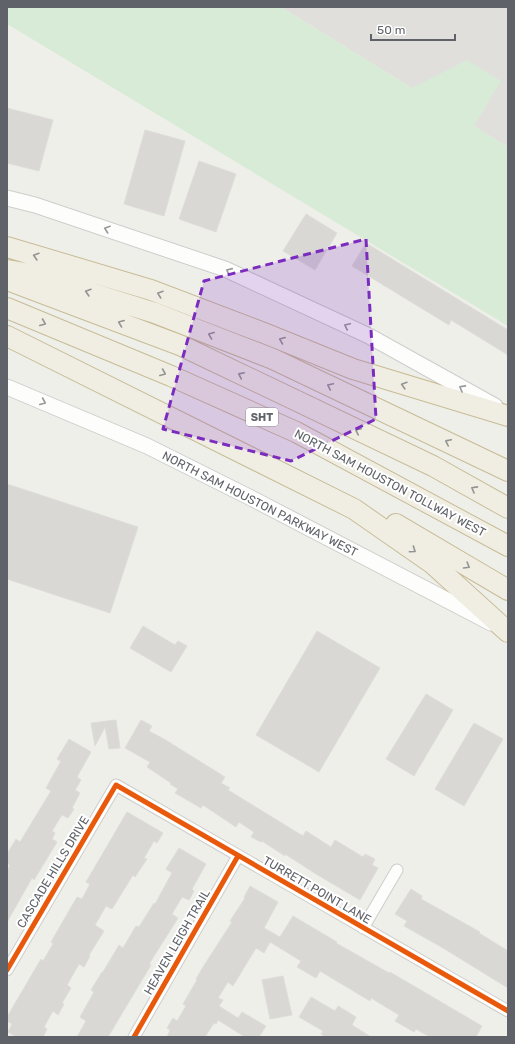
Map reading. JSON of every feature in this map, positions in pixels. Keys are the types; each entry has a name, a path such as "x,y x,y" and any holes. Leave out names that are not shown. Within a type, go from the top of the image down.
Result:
{"highway":[{"path":"7,247 164,295 353,369 508,415"},
{"path":"7,270 31,274 155,313 273,359 508,471"},
{"name":"SHT","path":"7,280 182,346 433,466 508,508"},
{"name":"NORTH SAM HOUSTON TOLLWAY WEST","path":"7,308 171,376 296,432 508,546"},
{"path":"7,336 105,376 358,502 508,590"},
{"path":"7,336 354,509 433,564 508,632"}],"main road":[{"path":"7,198 35,205 225,269 368,336 508,415"},
{"name":"NORTH SAM HOUSTON PARKWAY WEST","path":"7,387 147,446 255,500 508,632"}],"street":[{"name":"TURRETT POINT LANE","path":"116,785 508,1011"},
{"name":"CASCADE HILLS DRIVE","path":"7,970 116,785"},
{"name":"HEAVEN LEIGH TRAIL","path":"134,1037 238,856"},
{"path":"363,928 397,870"}],"highlighted area":[{"path":"366,239 376,419 291,461 163,429 204,281"}],"shaded area":[{"path":"281,7 508,7 508,147 412,88"}],"green space":[{"path":"7,7 281,7 412,88 467,60 501,81 474,126 508,147 508,326 7,24"}],"building":[{"path":"7,108 53,120 39,171 7,163"},
{"path":"145,130 185,141 164,216 124,204"},
{"path":"199,161 236,174 216,232 179,219"},
{"path":"306,214 337,233 315,270 283,251"},
{"path":"366,243 508,330 508,355 451,320 449,325 352,266"},
{"path":"7,484 138,527 110,613 7,579"},
{"path":"143,626 175,645 178,641 187,646 171,672 130,648"},
{"path":"317,631 380,668 319,772 256,735"},
{"path":"426,694 453,710 414,776 386,759"},
{"path":"116,720 120,748 109,749 105,727 95,746 91,723"},
{"path":"141,720 152,726 149,731 225,777 221,783 230,788 228,790 303,836 306,831 331,847 335,840 363,857 365,854 375,859 372,865 378,868 360,900 285,854 285,856 262,841 261,842 251,837 254,832 239,822 236,827 203,805 201,808 175,793 178,789 147,767 150,762 125,748"},
{"path":"474,723 503,739 464,806 435,789"},
{"path":"69,739 91,752 77,777 81,780 75,790 80,793 72,808 74,809 68,818 62,815 52,831 55,833 52,839 57,842 34,880 32,878 7,922 7,871 10,865 7,863 7,854 16,839 20,842 51,791 46,788 61,761 57,759"},
{"path":"127,812 163,833 157,843 154,841 144,858 147,859 135,877 133,875 112,909 106,906 95,925 104,931 89,955 90,956 84,967 79,964 67,985 71,988 62,1003 64,1004 58,1015 53,1011 44,1027 47,1029 43,1037 17,1037 8,1032 12,1024 7,1021 7,1017 41,959 43,961 53,944 51,942 77,897 82,899 90,884 86,882"},
{"path":"179,848 206,864 192,889 194,891 189,900 182,897 172,914 178,918 149,964 151,965 108,1037 77,1037 86,1021 80,1017 94,992 91,990 119,945 123,948 136,926 139,927 154,903 155,904 172,873 166,869"},
{"path":"250,886 278,902 264,928 280,937 293,916 337,942 336,943 389,973 390,972 482,1026 476,1037 430,1037 416,1029 414,1032 395,1021 399,1015 371,998 370,1001 320,971 316,978 297,967 301,961 270,942 264,953 256,948 233,986 228,982 218,998 223,1000 219,1006 238,1018 242,1012 266,1026 259,1037 245,1037 218,1020 216,1024 214,1023 205,1037 167,1037 170,1030 167,1028 173,1018 177,1021 186,1006 183,1004 197,980 196,979 232,922 230,921 245,898 244,897"},
{"path":"411,889 422,896 421,899 480,932 479,933 508,951 508,988 404,926 407,921 395,914"},
{"path":"283,976 292,1015 270,1019 262,980"},
{"path":"311,997 335,1011 338,1006 356,1017 352,1025 371,1037 326,1037 321,1034 323,1031 299,1017"}],"cycle path":[{"path":"7,970 116,785 508,1011"},
{"path":"134,1037 238,856"}]}
